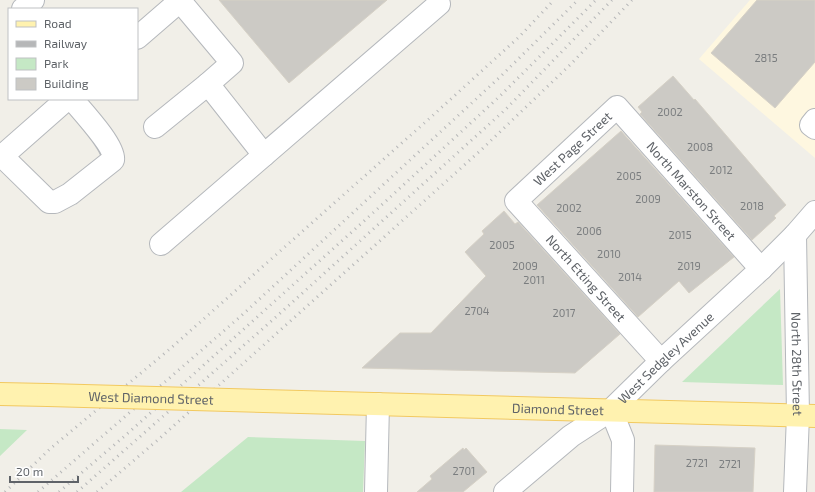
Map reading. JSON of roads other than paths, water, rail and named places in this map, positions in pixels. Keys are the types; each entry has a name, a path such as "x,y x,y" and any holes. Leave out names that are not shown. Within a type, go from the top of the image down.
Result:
{"main road":[{"name":"West Diamond Street","path":"0,394 301,402"},
{"name":"Diamond Street","path":"301,402 806,415"}],"street":[{"path":"24,8 33,0"},
{"path":"138,37 181,0 232,63 155,127"},
{"path":"161,244 439,4"},
{"path":"208,84 264,155"},
{"path":"66,100 1,157 49,202 55,202 70,194 113,160 113,153 98,129 73,100"},
{"name":"West Page Street","path":"523,196 617,107 622,114"},
{"name":"North Marston Street","path":"622,114 761,269"},
{"path":"815,120 811,125 815,128"},
{"name":"North Etting Street","path":"523,196 516,201 661,361"},
{"name":"West Sedgley Avenue","path":"505,492 571,436 611,410 661,361 761,269 795,235 815,212"},
{"name":"North 28th Street","path":"795,235 806,415 795,492"},
{"path":"376,492 378,404"},
{"path":"611,410 623,440 622,492"}],"railway":[{"path":"5,492 51,448 171,348 430,118 519,37 554,0"},
{"path":"38,492 241,316 501,76 578,0"},
{"path":"59,492 127,434 374,212 500,96 596,0"},
{"path":"77,492 276,317 506,109 612,0"},
{"path":"97,492 160,438 480,151 571,64 632,0"}]}
